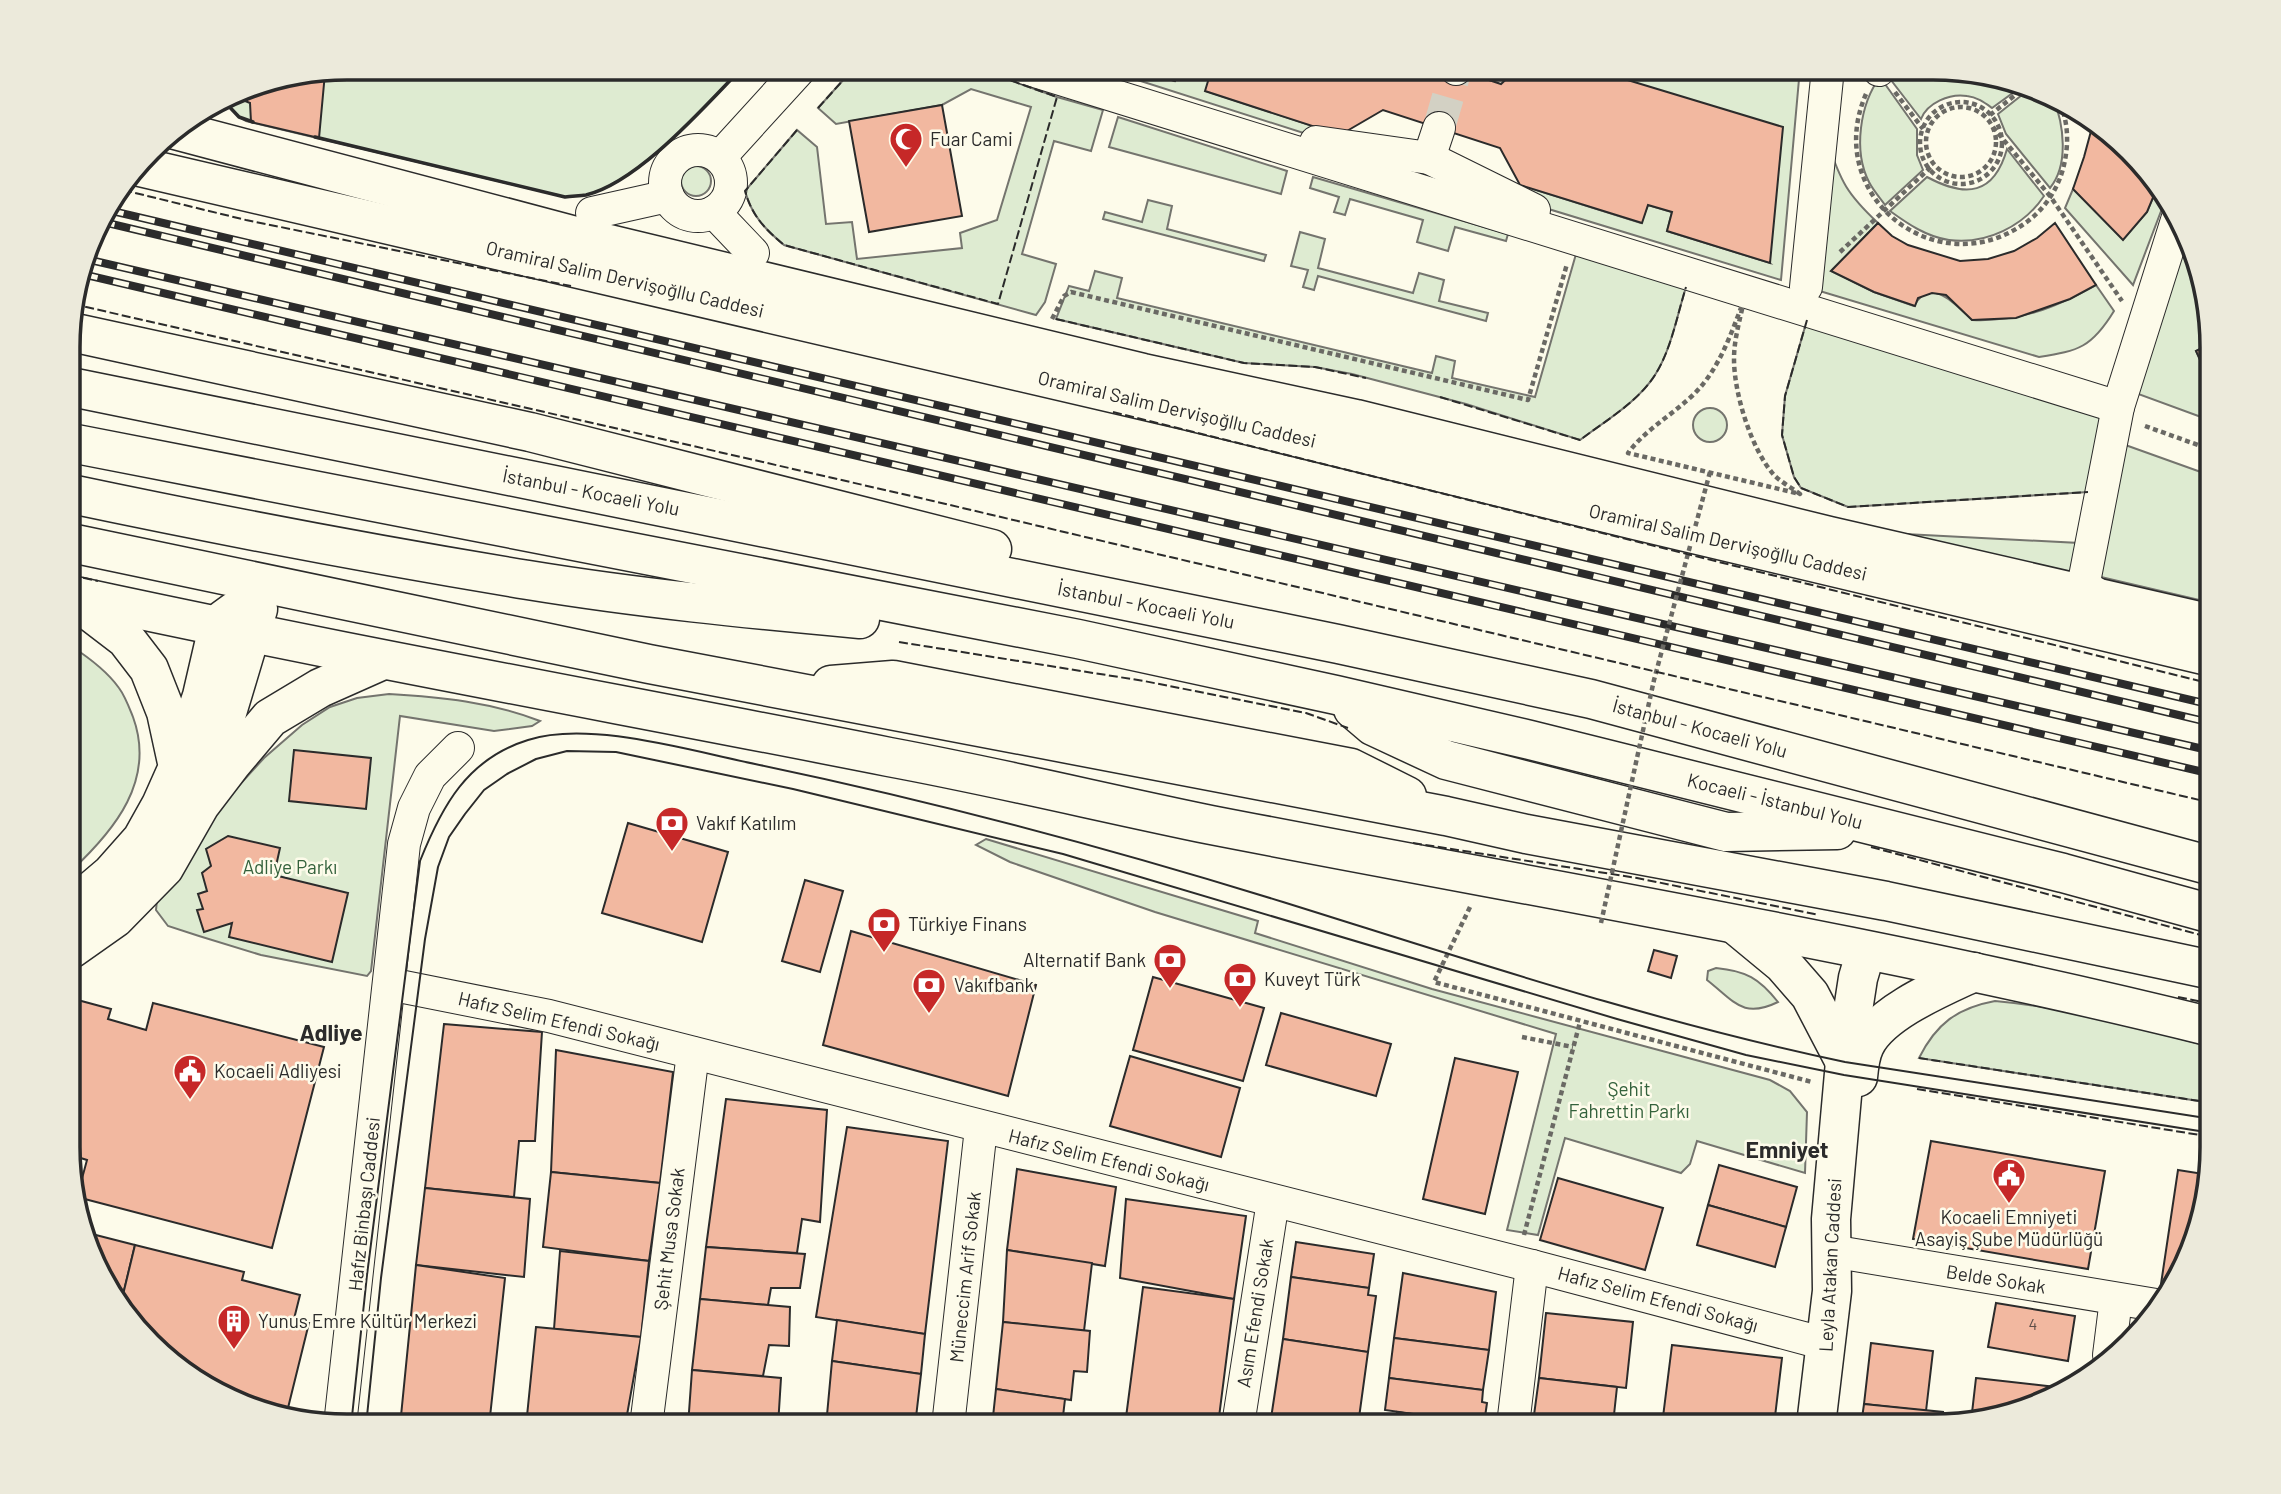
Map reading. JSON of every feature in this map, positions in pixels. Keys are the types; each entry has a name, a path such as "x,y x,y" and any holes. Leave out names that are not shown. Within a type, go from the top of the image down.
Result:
{"main road":[{"name":"Oramiral Salim Dervişoğllu Caddesi","path":"192,131 572,235 1571,471 1829,536 2200,621"},
{"path":"184,177 185,136"},
{"name":"Oramiral Salim Dervişoğllu Caddesi","path":"151,167 1185,410 2200,654"},
{"path":"81,334 565,441 938,535 1338,644"},
{"name":"İstanbul - Kocaeli Yolu","path":"80,389 1338,644 1591,699 2200,862"},
{"path":"80,445 1078,639"},
{"path":"80,496 242,530 531,581 748,609 1078,639"},
{"path":"80,545 600,654 1446,816 1540,837 1886,901 2200,967"},
{"path":"80,900 111,874 142,839 178,767 202,696 258,599 252,588 230,577"},
{"path":"80,597 242,623 383,660 898,758 1209,824 1733,922 2062,990 2200,1024"},
{"path":"80,603 126,639 149,669 166,712 178,767"},
{"path":"242,623 281,610 533,662 549,663 600,654"},
{"path":"200,805 242,623"},
{"name":"Kocaeli - İstanbul Yolu","path":"1078,639 1336,695 1373,726 1447,760 1726,832 1884,829 2063,873 2200,911"},
{"path":"80,943 115,918 164,868 200,805 232,762 270,719 320,688 383,660"},
{"path":"1970,800 2200,839"},
{"path":"1733,922 1783,964 1810,995 1844,1075"},
{"path":"1866,951 1880,937 1919,928 2141,975 2200,981"},
{"name":"Leyla Atakan Caddesi","path":"1817,1414 1836,1252 1831,1219 1844,1075 1858,978 1866,951"},
{"path":"1836,1252 1859,1064 1866,1043 1882,1024 1915,1001 1974,972"}],"street":[{"path":"720,157 790,80"},
{"path":"1064,80 2118,406"},
{"path":"1122,80 1538,212 2118,406"},
{"path":"1806,287 1827,80"},
{"path":"1429,158 1438,128"},
{"path":"1316,142 1429,158 1538,212"},
{"path":"699,149 710,152 720,157 727,165 731,186 722,205 714,212 693,215 674,205 668,196 666,174 671,164 688,151 699,149"},
{"path":"592,213 668,196"},
{"path":"714,212 753,253"},
{"path":"2101,597 2087,587 2085,578 2118,406 2174,231"},
{"name":"Hafız Binbaşı Caddesi","path":"341,1414 404,844 414,808 430,776 458,748"},
{"name":"Hafız Selim Efendi Sokağı","path":"389,984 549,1016 1273,1201 1527,1254 1826,1344"},
{"name":"Şehit Musa Sokak","path":"648,1414 693,1053"},
{"name":"Müneccim Arif Sokak","path":"949,1414 981,1128"},
{"name":"Asım Efendi Sokak","path":"1240,1414 1273,1201"},
{"name":"Belde Sokak","path":"1836,1252 2149,1304"},
{"path":"1514,1414 1527,1254"},
{"path":"2110,1347 2116,1299"}],"path":[{"path":"1874,80 1858,113 1855,148 1864,182 1884,212 1912,233 1944,244 1979,244 2012,233 2039,212 2059,183 2068,149 2065,115"},
{"path":"1880,80 1925,129"},
{"path":"1989,116 2017,94"},
{"path":"1967,102 1980,106 1998,124 2002,137 1998,162 1990,173 1979,181 1954,184 1940,179 1922,157 1920,143 1925,129 1929,117 1940,107 1967,102"},
{"path":"1931,167 1953,177 1965,178 1985,169 1996,149 1989,116"},
{"path":"1993,127 2050,196 2129,311"},
{"path":"1806,287 1814,276 1931,167"},
{"path":"1048,326 1064,296 1071,292 1528,400 1571,253"},
{"path":"1628,453 1652,426 1691,397 1707,380 1731,334 1744,300 1734,361 1745,417 1752,436 1774,475 1800,494"},
{"path":"2118,406 2200,444"},
{"path":"1601,923 1654,680 1710,472"},
{"path":"1482,908 1470,907 1434,982 1808,1082 1844,1075"},
{"path":"1603,914 1616,917"},
{"path":"1527,1254 1580,1022"},
{"path":"1522,1037 1573,1047"}],"green space":[{"path":"730,80 670,141 627,175 586,195 565,197 246,121 230,108 278,90 330,81"},
{"path":"843,80 1010,80 1103,110 1091,151 1054,141 1022,254 1056,264 1045,302 1036,315 784,245 760,221 751,208 745,191 797,130 817,147 826,224 852,222 857,259 962,248 960,233 997,220 1031,107 971,89 942,105 836,124 818,108"},
{"path":"1138,80 1209,80 1206,91 1340,135 1316,137"},
{"path":"1599,80 1799,80 1781,280 1542,207 1520,185 1641,223 1648,205 1672,212 1667,231 1770,263"},
{"path":"1878,80 1882,80 1917,129 1917,155 1923,170 1885,205 1871,185 1861,156 1861,128 1873,88"},
{"path":"1891,80 1951,81 2013,93 1992,108 1981,100 1953,96 1928,108 1921,119"},
{"path":"2021,95 2057,111 2062,132 2062,156 2056,179 2050,188 2006,134 1998,114"},
{"path":"1118,117 1287,171 1281,194 1109,147"},
{"path":"1827,141 1846,186 1878,223 1831,271 1874,292 1914,306 1921,297 1936,293 1951,301 1972,320 2006,319 2036,312 2096,285 2114,311 2099,333 2083,345 2039,357 1813,289"},
{"path":"2007,149 2044,196 2026,216 2003,231 1977,239 1949,240 1925,233 1890,211 1927,177 1954,188 1977,188 1986,184 1994,176"},
{"path":"696,166 707,170 711,181 707,192 696,196 685,192 681,181 685,170"},
{"path":"1313,177 1508,234 1506,241 1455,227 1448,251 1417,242 1423,220 1350,199 1345,215 1334,212 1339,197 1310,188"},
{"path":"2073,189 2123,239 2147,212 2154,196 2162,209 2133,285 2065,208"},
{"path":"1148,200 1172,206 1167,229 1266,255 1264,261 1103,219 1105,212 1142,222"},
{"path":"1300,232 1325,239 1318,268 1413,293 1419,273 1444,280 1439,301 1488,313 1486,321 1318,276 1314,290 1303,287 1308,270 1291,266"},
{"path":"2178,241 2191,278 2198,312 2200,349 2196,351 2200,360 2200,417 2130,391"},
{"path":"1576,254 1686,287 1669,344 1655,375 1640,394 1580,440 1466,404 1352,374 1315,367 1244,363 1056,319 1069,286 1089,291 1095,271 1122,278 1117,298 1432,373 1436,356 1455,361 1452,378 1535,397"},
{"path":"1807,320 2108,413 2088,492 1848,507 1801,488 1794,477 1782,435 1785,396"},
{"path":"1710,408 1722,413 1727,425 1722,437 1710,442 1698,437 1693,425 1698,413"},
{"path":"2117,442 2200,472 2200,600 2101,577 2093,571"},
{"path":"1905,534 2079,543 2072,574"},
{"path":"80,653 103,670 123,694 139,740 135,783 127,802 116,821 80,862"},
{"name":"Adliye Parkı","path":"389,694 466,702 503,709 540,721 532,726 494,731 400,716 371,971 367,976 261,955 168,926 156,910 157,900 223,803 264,758 302,725 330,707 357,698"},
{"name":"Şehit Fahrettin Parkı","path":"986,839 1258,921 1255,933 1432,989 1770,1080 1790,1091 1807,1112 1805,1173 1697,1141 1690,1164 1681,1173 1565,1138 1538,1235 1507,1230 1556,1034 1155,912 1010,862 976,845"},
{"path":"1716,968 1751,977 1765,987 1778,1002 1756,1009 1740,1006 1707,980 1708,971"},
{"path":"1995,1001 2077,1013 2200,1044 2200,1101 1919,1058 1933,1036 1949,1019"}],"building":[{"path":"1208,80 1489,80 1501,84 1505,80 1628,80 1783,127 1770,263 1667,231 1672,212 1648,205 1642,223 1520,185 1500,148 1383,110 1340,135 1205,91"},
{"path":"324,82 319,138 251,122 250,103 245,101 278,90"},
{"name":"Fuar Cami","path":"942,105 962,216 869,232 849,121"},
{"path":"2091,132 2134,171 2154,196 2147,212 2123,240 2073,189"},
{"path":"1878,223 1892,236 1908,245 1960,261 1988,259 2014,251 2037,238 2055,223 2096,285 2070,299 2016,318 1972,320 1946,295 1932,293 1918,298 1915,306 1874,292 1831,271"},
{"path":"294,750 371,758 366,809 289,801"},
{"path":"628,823 728,852 702,942 602,913"},
{"path":"228,836 280,848 274,875 348,893 332,962 229,937 232,923 204,932 197,910 203,909 198,894 207,891 202,873 211,866 206,849"},
{"path":"805,880 843,891 820,972 782,961"},
{"name":"Vakıfbank","path":"851,931 1036,985 1008,1096 823,1045"},
{"path":"1654,950 1677,956 1671,978 1648,971"},
{"path":"1153,977 1264,1008 1243,1081 1133,1050"},
{"name":"Kocaeli Adliyesi","path":"80,1001 111,1009 108,1019 146,1030 153,1003 324,1047 272,1248 86,1199 82,1177 87,1160 81,1158 80,1147"},
{"path":"1281,1013 1391,1044 1376,1096 1266,1065"},
{"path":"444,1024 542,1032 535,1141 519,1141 514,1197 425,1188"},
{"path":"556,1050 673,1072 660,1183 551,1172"},
{"path":"1130,1056 1240,1088 1221,1157 1110,1126"},
{"path":"1455,1058 1518,1072 1485,1214 1423,1199"},
{"path":"726,1099 827,1110 820,1222 802,1219 797,1253 706,1247"},
{"path":"847,1127 948,1141 925,1334 816,1317"},
{"name":"Kocaeli Emniyeti Asayiş Şube Müdürlüğü","path":"1931,1141 2105,1171 2088,1269 1913,1239"},
{"path":"1719,1165 1797,1187 1786,1227 1708,1205"},
{"path":"1017,1169 1116,1187 1105,1266 1007,1250"},
{"path":"2178,1170 2199,1173 2186,1233 2173,1265 2161,1284"},
{"path":"551,1172 660,1183 649,1261 543,1247"},
{"path":"1558,1178 1663,1208 1645,1270 1540,1240"},
{"path":"425,1188 530,1199 524,1277 416,1265"},
{"path":"1126,1199 1246,1216 1234,1299 1120,1278"},
{"path":"1708,1205 1786,1227 1775,1267 1697,1245"},
{"path":"96,1235 135,1245 124,1293"},
{"path":"1296,1242 1374,1254 1369,1288 1291,1277"},
{"name":"Yunus Emre Kültür Merkezi","path":"135,1245 244,1272 242,1280 300,1295 294,1319 309,1323 288,1406 245,1393 199,1369 147,1323 124,1293"},
{"path":"706,1247 805,1254 800,1288 771,1288 768,1305 700,1299"},
{"path":"1007,1250 1092,1263 1084,1331 1003,1322"},
{"path":"560,1251 649,1261 641,1337 554,1329"},
{"path":"416,1265 505,1278 490,1414 401,1414"},
{"path":"1403,1273 1496,1292 1489,1350 1394,1338"},
{"path":"1291,1277 1369,1288 1368,1295 1376,1296 1368,1352 1283,1339"},
{"path":"1143,1287 1234,1299 1219,1414 1126,1414"},
{"path":"700,1299 790,1307 789,1346 769,1345 763,1376 692,1370"},
{"path":"1996,1303 2075,1316 2068,1361 1988,1347"},
{"path":"1546,1313 1633,1322 1626,1388 1539,1378"},
{"path":"837,1320 925,1334 921,1374 832,1361"},
{"path":"1003,1322 1090,1331 1087,1372 1074,1371 1071,1400 996,1389"},
{"path":"536,1327 641,1337 627,1414 527,1414"},
{"path":"1394,1338 1489,1350 1483,1390 1389,1378"},
{"path":"1283,1339 1368,1352 1360,1414 1272,1414"},
{"path":"1871,1343 1933,1351 1926,1411 1864,1404"},
{"path":"1672,1345 1782,1358 1775,1414 1663,1414"},
{"path":"832,1361 921,1374 916,1414 827,1414"},
{"path":"692,1370 781,1378 779,1414 689,1414"},
{"path":"1389,1378 1483,1390 1482,1402 1487,1403 1485,1414 1413,1414 1385,1410"},
{"path":"1539,1378 1617,1387 1614,1414 1534,1414"},
{"path":"1976,1378 2051,1387 2020,1399 1972,1410"},
{"path":"996,1389 1065,1399 1063,1414 993,1414"},
{"path":"1864,1404 1943,1412 1934,1414 1863,1414"}],"tunnel":[{"path":"1439,128 1453,80"}],"tram line":[{"path":"352,1414 367,1275 420,861 448,804 473,772 507,748 553,735 610,735 671,745 954,810 1152,863 1562,989 1774,1046 1845,1062 2200,1117"},
{"path":"367,1414 381,1278 425,939 438,867 449,837 484,790 536,759 567,751 616,752 793,789 1063,854 1746,1055 1844,1075 2200,1131"}],"railway":[{"path":"117,212 2200,702"},
{"path":"111,224 2200,720"},
{"path":"95,261 2200,748"},
{"path":"91,276 2200,771"}],"fence":[{"path":"818,108 843,80"},
{"path":"797,130 745,191 755,215 777,239 784,245 998,304 1057,97 1010,80"},
{"path":"131,192 246,220 571,286"},
{"path":"1440,397 1580,440 1640,394 1655,375 1669,344 1686,287"},
{"path":"84,307 933,501 2200,800"},
{"path":"1056,319 1244,363 1315,367 1366,378"},
{"path":"1807,320 1785,396 1782,435 1794,477 1801,488 1848,507 2088,492"},
{"path":"1113,412 2200,681"},
{"path":"80,577 98,581"},
{"path":"899,642 1144,681 1306,713 1348,728"},
{"path":"1413,843 1637,878 1819,915"},
{"path":"1871,847 2200,935"},
{"path":"2178,997 2200,1002"},
{"path":"1919,1058 2200,1101"},
{"path":"1917,1089 2200,1135"}],"wall":[{"path":"315,137 565,197 586,195 606,187 649,159 730,80"},
{"path":"230,108 239,117 253,122"}],"place":[{"name":"Fuar Cami","path":"906,169"},
{"name":"Vakıf Katılım","path":"672,853"},
{"name":"Türkiye Finans","path":"884,954"},
{"name":"Alternatif Bank","path":"1170,990"},
{"name":"Kuveyt Türk","path":"1240,1009"},
{"name":"Vakıfbank","path":"929,1015"},
{"name":"Kocaeli Adliyesi","path":"190,1101"},
{"name":"Kocaeli Emniyeti Asayiş Şube Müdürlüğü","path":"2009,1205"},
{"name":"Yunus Emre Kültür Merkezi","path":"234,1351"}],"district":[{"name":"Adliye","path":"331,1033"},
{"name":"Emniyet","path":"1787,1150"}]}
